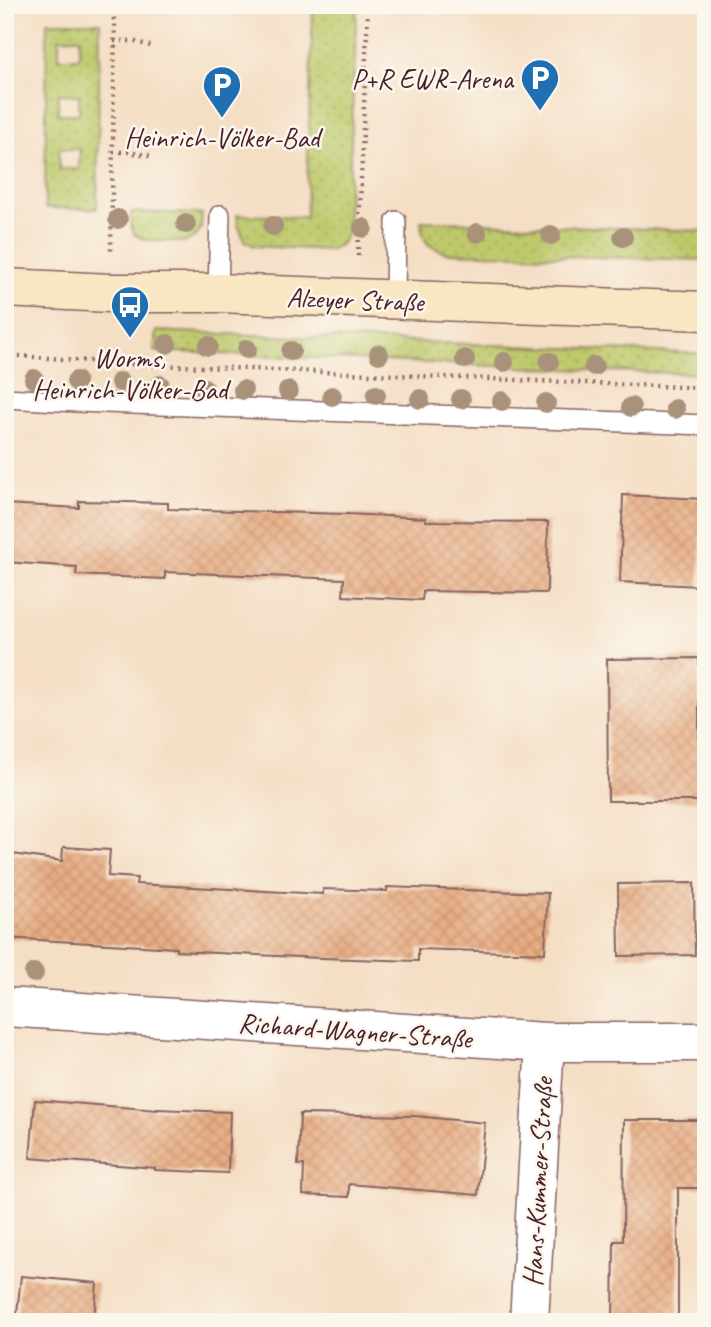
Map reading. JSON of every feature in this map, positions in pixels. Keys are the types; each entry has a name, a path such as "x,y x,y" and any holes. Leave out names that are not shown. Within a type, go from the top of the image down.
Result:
{"street":[{"name":"Alzeyer Straße","path":"5,288 706,311"},
{"name":"Richard-Wagner-Straße","path":"5,1007 545,1042 706,1042"},
{"name":"Hans-Kummer-Straße","path":"529,1322 545,1042"}],"lane":[{"path":"218,293 220,215"},
{"path":"395,300 396,221"},
{"path":"5,398 706,425"}],"path":[{"path":"108,5 115,22 111,293"},
{"path":"356,299 368,5"},
{"path":"114,41 134,41 154,47"},
{"path":"113,152 151,156"},
{"path":"5,355 145,365 706,388"}],"green space":[{"path":"313,5 357,5 347,234 341,244 331,250 254,246 245,241 237,215 306,217"},
{"path":"47,22 100,22 97,209 45,208","holes":["59,38 80,38 79,58 59,58","58,94 79,95 79,114 58,114","59,149 80,149 79,169 59,169"]},
{"path":"131,212 202,214 201,228 196,236 186,242 145,240 134,234"},
{"path":"421,221 706,231 706,260 446,253 427,242"},
{"path":"156,331 706,354 706,374 154,351"}],"building":[{"path":"623,495 703,499 699,586 620,582"},
{"path":"79,501 168,503 168,509 347,514 426,518 426,521 548,522 547,593 423,591 422,600 343,596 344,579 165,572 165,579 76,575 77,567 5,562 5,504 79,508"},
{"path":"699,658 699,801 608,801 607,659"},
{"path":"63,847 110,850 108,876 137,878 136,884 323,894 323,889 387,891 387,887 548,893 545,953 418,949 418,961 176,951 176,948 5,938 5,853 62,861"},
{"path":"694,883 695,955 619,956 618,884"},
{"path":"35,1100 157,1110 230,1112 228,1173 155,1170 30,1158"},
{"path":"300,1114 415,1116 485,1123 478,1195 349,1184 349,1197 303,1195 304,1165 298,1165"},
{"path":"624,1120 706,1120 706,1188 678,1188 678,1322 613,1322 614,1241 623,1241"},
{"path":"21,1276 97,1283 94,1322 16,1322"}],"place":[{"name":"P+R EWR-Arena","path":"540,112"},
{"name":"Heinrich-Völker-Bad","path":"222,119"},
{"name":"Worms, Heinrich-Völker-Bad","path":"130,339"}]}
